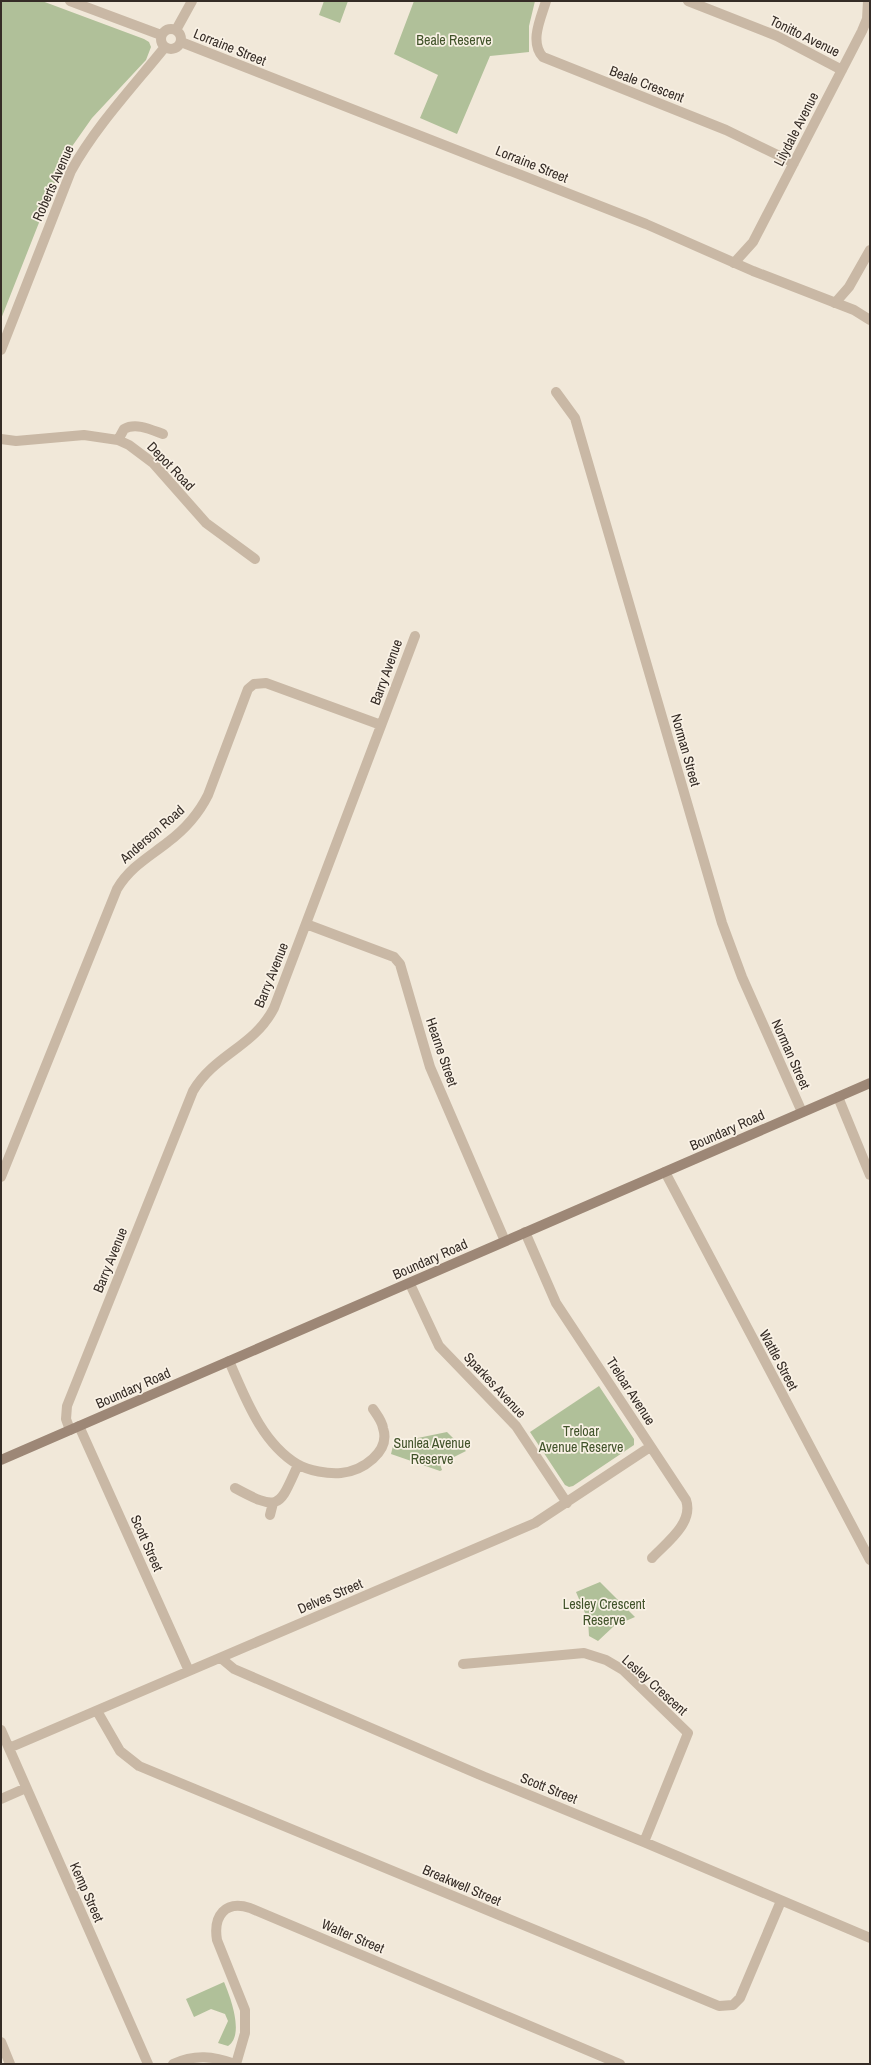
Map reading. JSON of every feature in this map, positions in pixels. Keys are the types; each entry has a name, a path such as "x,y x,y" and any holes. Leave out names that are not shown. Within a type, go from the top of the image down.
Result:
{"main road":[{"name":"Boundary Road","path":"1,1460 410,1284 525,1232 870,1083"}],"street":[{"path":"70,1 161,35"},
{"path":"176,30 192,1"},
{"name":"Beale Crescent","path":"546,1 536,42 539,53 542,57 726,130 794,163"},
{"name":"Tonitto Avenue","path":"688,1 777,36 842,70"},
{"name":"Lilydale Avenue","path":"734,263 753,242 842,70 865,25 868,1"},
{"path":"168,29 176,30 181,37 181,42 174,49 165,47 161,42 161,35 168,29"},
{"name":"Lorraine Street","path":"181,42 652,227 734,263 854,310 870,320"},
{"name":"Roberts Avenue","path":"1,350 71,171 83,149 97,130 165,47"},
{"path":"835,303 849,287 870,250"},
{"name":"Norman Street","path":"556,392 575,418 722,923 742,978 802,1112"},
{"path":"118,440 124,429 133,427 146,428 164,434"},
{"name":"Depot Road","path":"1,440 16,441 84,435 118,440 146,456 206,523 255,559"},
{"name":"Barry Avenue","path":"75,1428 66,1419 67,1406 193,1091 211,1068 252,1038 265,1025 278,1000 415,636"},
{"name":"Anderson Road","path":"1,1177 117,889 135,866 170,841 200,810 208,795 248,689 254,684 266,683 381,726"},
{"name":"Hearne Street","path":"306,924 394,957 400,964 430,1067 505,1241"},
{"path":"838,1097 870,1175"},
{"name":"Wattle Street","path":"665,1172 870,1560"},
{"name":"Treloar Avenue","path":"525,1232 556,1303 686,1500 688,1511 685,1521 652,1558"},
{"name":"Sparkes Avenue","path":"410,1284 439,1346 516,1426 567,1503"},
{"path":"229,1361 248,1404 262,1427 282,1451 298,1464 323,1472 340,1473 353,1470 371,1460 381,1449 384,1433 381,1422 373,1409"},
{"name":"Scott Street","path":"75,1428 188,1671"},
{"name":"Delves Street","path":"9,1748 188,1671 222,1659 535,1523 650,1447"},
{"path":"235,1488 250,1496 273,1503 278,1502 283,1497 298,1464"},
{"path":"270,1515 273,1503"},
{"name":"Lesley Crescent","path":"463,1664 584,1653 606,1660 623,1670 688,1733 644,1842"},
{"name":"Scott Street","path":"222,1659 231,1667 248,1675 485,1777 644,1842 870,1938"},
{"name":"Breakwell Street","path":"96,1710 120,1751 139,1766 719,2006 733,2005 740,1998 781,1900"},
{"name":"Kemp Street","path":"1,1730 148,2064"},
{"path":"1,1799 26,1788"},
{"name":"Walter Street","path":"236,2064 245,2033 245,2010 217,1940 216,1932 217,1921 221,1914 227,1908 238,1906 250,1908 620,2064"},
{"path":"1,2042 10,2064"},
{"path":"173,2064 186,2059 203,2056 236,2064"}],"green space":[{"path":"1,1 42,1 144,39 149,42 151,47 146,60 92,118 73,145 57,177 1,319"},
{"path":"324,1 348,1 340,23 319,15"},
{"name":"Beale Reserve","path":"414,1 535,1 529,26 529,52 490,56 457,134 420,118 438,75 394,54"},
{"name":"Treloar Avenue Reserve","path":"599,1386 634,1439 634,1445 573,1486 569,1487 565,1485 530,1432"},
{"name":"Sunlea Avenue Reserve","path":"447,1432 466,1451 440,1464 442,1470 440,1471 391,1454 395,1438 408,1440"},
{"name":"Lesley Crescent Reserve","path":"600,1582 635,1617 614,1626 598,1641 589,1636 588,1620 576,1592"},
{"path":"224,1982 230,1996 236,2025 233,2041 228,2046 218,2043 228,2021 225,2014 211,2009 194,2017 186,1999"}]}
